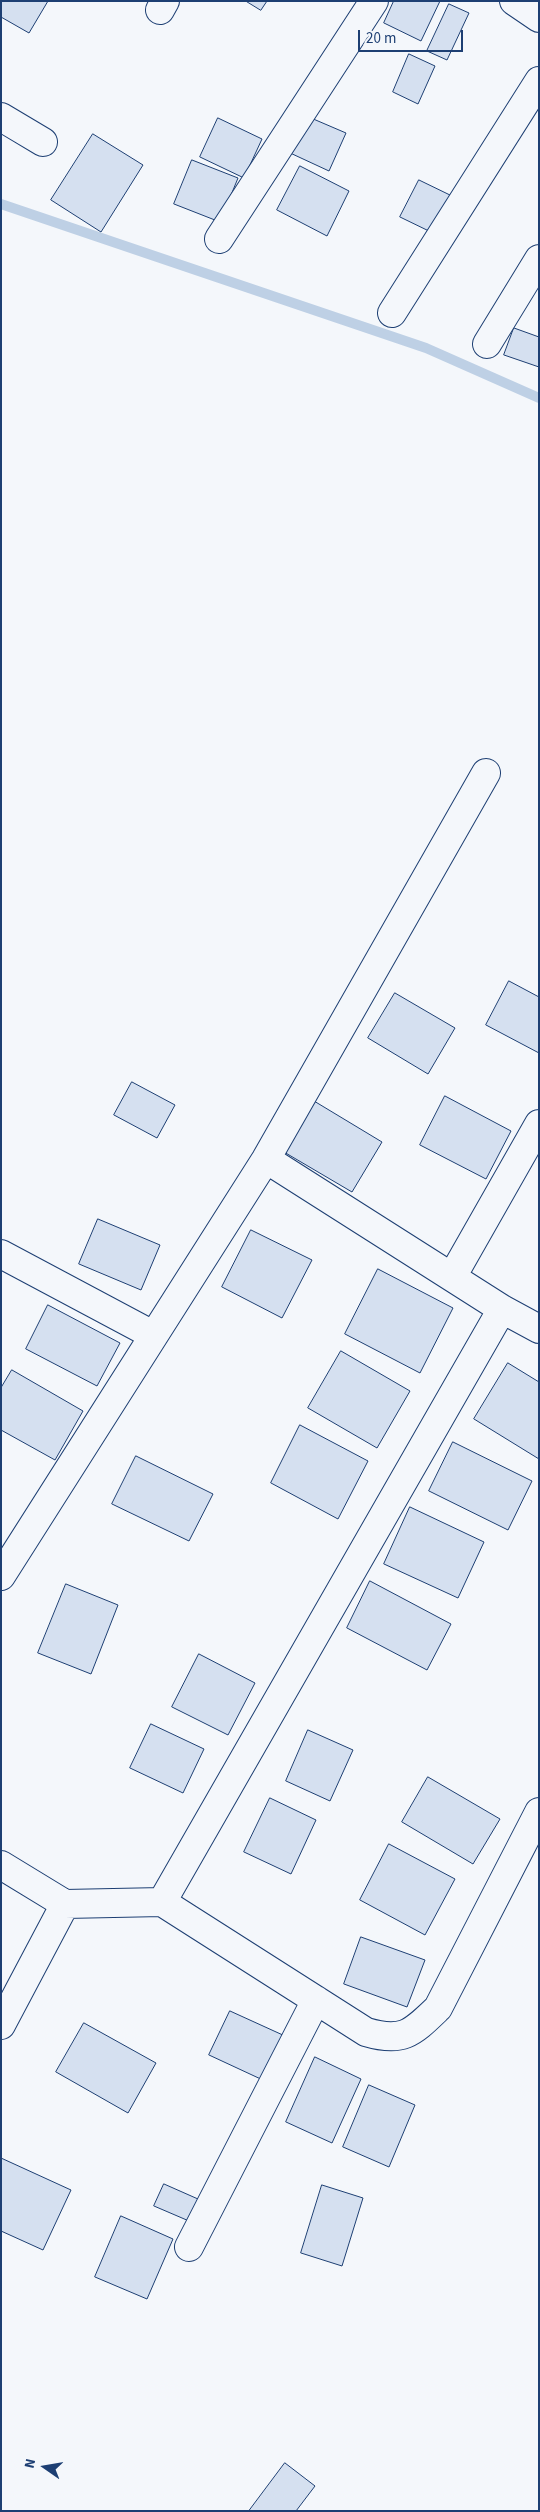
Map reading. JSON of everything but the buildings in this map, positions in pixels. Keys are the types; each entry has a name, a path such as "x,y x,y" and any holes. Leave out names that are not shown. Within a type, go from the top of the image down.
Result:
{"street":[{"path":"219,239 374,1"},
{"path":"514,1 539,18"},
{"path":"392,313 539,81"},
{"path":"1,117 43,142"},
{"path":"487,344 539,259"},
{"path":"1,1576 266,1159 486,773"},
{"path":"452,1277 539,1124"},
{"path":"266,1159 452,1277 539,1329"},
{"path":"1,1254 153,1335"},
{"path":"162,1902 502,1308"},
{"path":"1,1865 65,1904 162,1902 366,2032 387,2038 414,2031 438,2008 539,1812"},
{"path":"1,2025 65,1904"},
{"path":"188,2247 316,2000"}],"waterway":[{"path":"1,204 426,348 539,398"}]}
